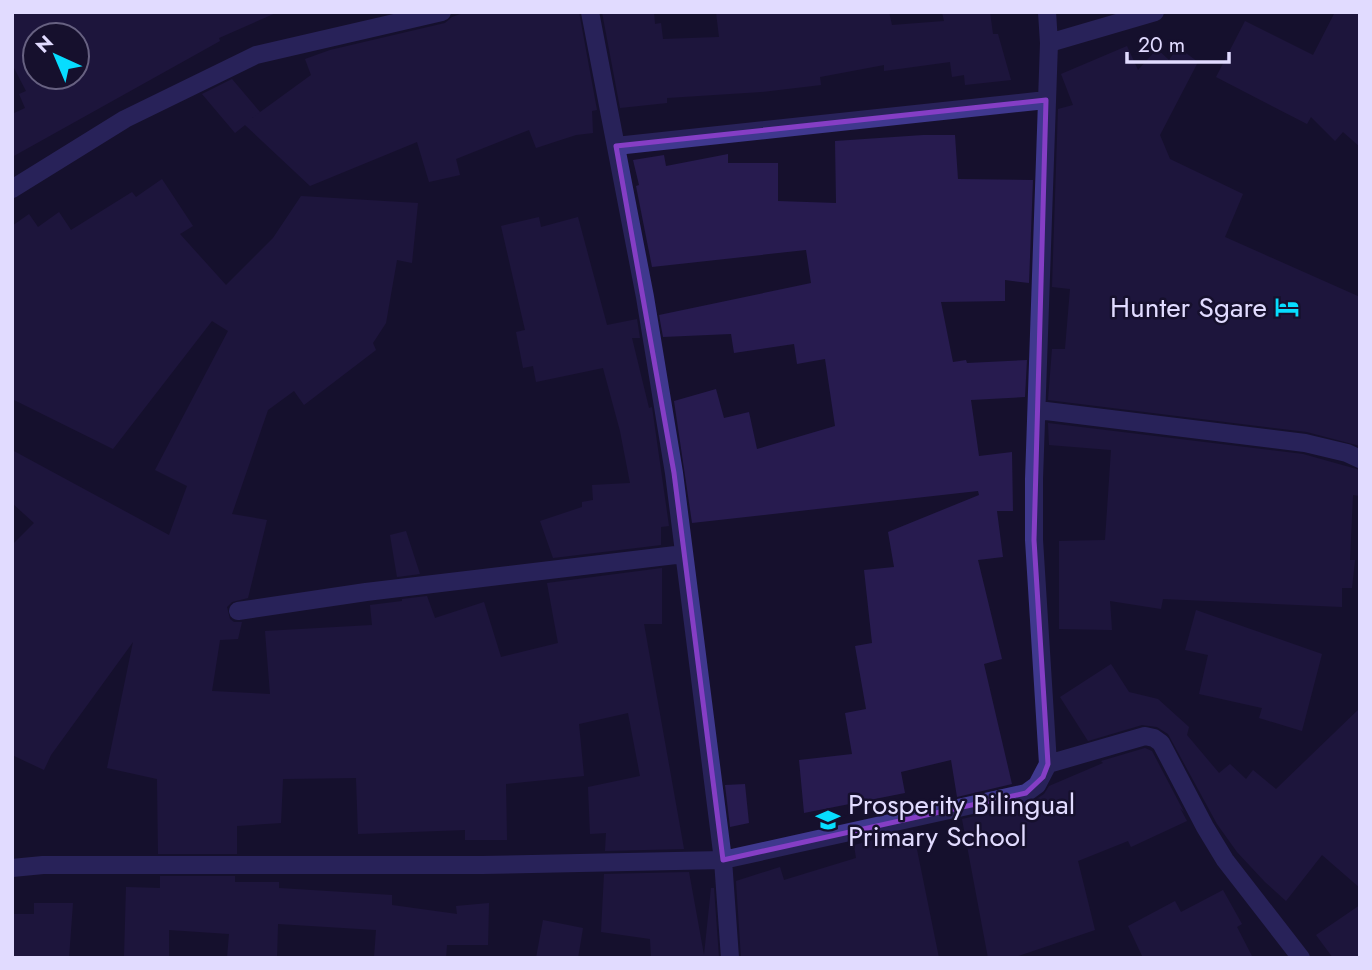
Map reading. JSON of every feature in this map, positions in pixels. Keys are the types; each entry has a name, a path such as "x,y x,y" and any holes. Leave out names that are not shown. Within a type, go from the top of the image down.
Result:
{"street":[{"path":"12,190 125,119 256,55 442,12"},
{"path":"590,12 645,297 674,473 723,860 730,958"},
{"path":"12,868 43,865 482,865 723,860 1026,793 1037,785 1048,764 1034,540 1049,43 1047,12"},
{"path":"1049,43 1155,12"},
{"path":"616,146 1046,100"},
{"path":"1038,410 1306,443 1360,459"},
{"path":"238,611 472,579 684,555"},
{"path":"1048,764 1145,736 1161,743 1225,860 1301,958"}],"highlighted area":[{"path":"1046,100 1034,540 1048,764 1043,777 1026,793 723,860 674,473 616,146"}],"building":[{"path":"12,12 278,12 219,38 220,41 12,157 12,114 25,108 19,94 26,91 91,91 91,21 21,21 21,81 12,64"},
{"path":"466,12 579,12 597,110 592,111 593,133 576,135 536,148 529,130 456,159 460,175 429,182 417,142 310,186 245,125 235,133 202,94 232,79 260,112 252,118 311,75 305,59 330,50 445,23"},
{"path":"602,12 654,12 655,24 661,23 663,39 719,37 716,12 889,12 892,25 944,21 942,12 990,12 993,34 998,34 1011,80 965,85 964,75 952,77 950,62 884,71 884,65 820,77 821,85 667,98 667,103 620,108"},
{"path":"1335,12 1360,12 1360,147 1343,132 1335,141 1311,117 1307,124 1216,77 1245,21 1313,55"},
{"path":"1127,46 1138,70 1157,49 1169,60 1178,47 1198,62 1160,135 1170,159 1243,194 1225,237 1360,297 1360,446 1307,432 1048,400 1052,349 1065,349 1070,289 1052,287 1058,109 1073,105 1061,74"},
{"path":"955,135 958,179 1033,180 1029,283 1005,280 1005,301 941,302 953,362 1027,360 1025,397 971,400 979,456 1012,452 1013,511 997,511 1003,557 978,560 1002,659 984,664 1012,784 957,797 951,760 901,772 905,793 804,813 799,760 852,754 845,713 866,709 855,646 872,643 864,570 894,567 888,532 979,495 978,491 692,523 674,401 716,389 724,418 749,412 757,449 835,426 825,359 797,364 794,344 734,353 731,334 663,337 659,315 811,283 806,250 652,267 633,160 664,155 666,166 728,154 728,163 778,163 778,201 836,203 835,141"},
{"path":"162,179 193,226 180,234 226,285 273,238 301,196 418,203 412,263 397,260 386,323 373,343 376,350 304,405 294,391 268,410 232,514 267,520 248,598 232,602 227,607 230,619 242,622 238,639 220,640 212,691 270,694 265,631 372,625 370,605 402,599 427,596 435,618 484,602 501,657 558,643 547,583 662,568 662,624 644,624 684,849 605,851 606,833 590,834 588,787 640,776 628,713 579,724 584,776 506,784 507,840 465,840 465,830 358,834 356,778 283,779 281,823 237,826 237,854 158,854 157,779 107,768 133,642 51,755 44,770 12,755 12,545 34,523 12,503 12,450 169,535 187,486 155,470 228,331 212,321 113,449 12,399 12,226 29,214 38,227 59,212 71,230 132,192 136,197"},
{"path":"539,217 541,227 578,217 607,325 637,319 640,338 632,338 649,408 652,407 669,526 661,527 661,545 553,558 540,521 582,507 582,502 593,500 592,485 630,483 620,431 603,368 536,382 533,366 523,368 516,332 525,330 501,226"},
{"path":"1048,423 1303,454 1360,470 1360,496 1353,495 1350,560 1355,560 1352,588 1342,588 1342,607 1163,599 1161,609 1110,601 1112,630 1059,629 1059,541 1105,540 1111,450 1049,445"},
{"path":"406,531 420,574 397,577 390,535"},
{"path":"1196,610 1322,654 1302,731 1259,718 1262,708 1199,694 1208,655 1185,650"},
{"path":"1111,664 1129,692 1158,699 1189,727 1187,735 1219,773 1230,764 1246,779 1253,770 1276,789 1360,708 1360,888 1322,855 1286,901 1237,852 1217,824 1168,734 1157,727 1142,725 1088,741 1060,697"},
{"path":"1145,748 1152,751 1187,821 1131,847 1128,841 1078,861 1095,930 1012,958 988,958 962,819 1029,804 1044,794 1049,786 1103,763 1101,761"},
{"path":"745,784 749,823 730,827 725,785"},
{"path":"913,830 939,958 741,958 736,881 780,867 784,880 856,858 854,845"},
{"path":"689,872 704,955 711,888 714,888 719,958 651,958 650,939 601,932 604,874"},
{"path":"160,876 235,876 235,882 279,882 279,888 392,895 392,905 457,914 456,906 489,903 488,945 447,945 446,958 374,958 376,930 278,924 277,958 227,958 229,934 169,930 169,958 124,958 126,887 160,888"},
{"path":"1223,890 1242,924 1237,927 1253,958 1143,958 1128,926 1175,901 1181,912"},
{"path":"34,903 73,903 69,958 12,958 12,914 34,914"},
{"path":"1360,905 1360,958 1333,958 1316,935"},
{"path":"543,920 583,928 578,958 536,958"}],"place":[{"name":"Hunter Sgare","path":"1287,307"},
{"name":"Prosperity Bilingual Primary School","path":"828,820"}]}
